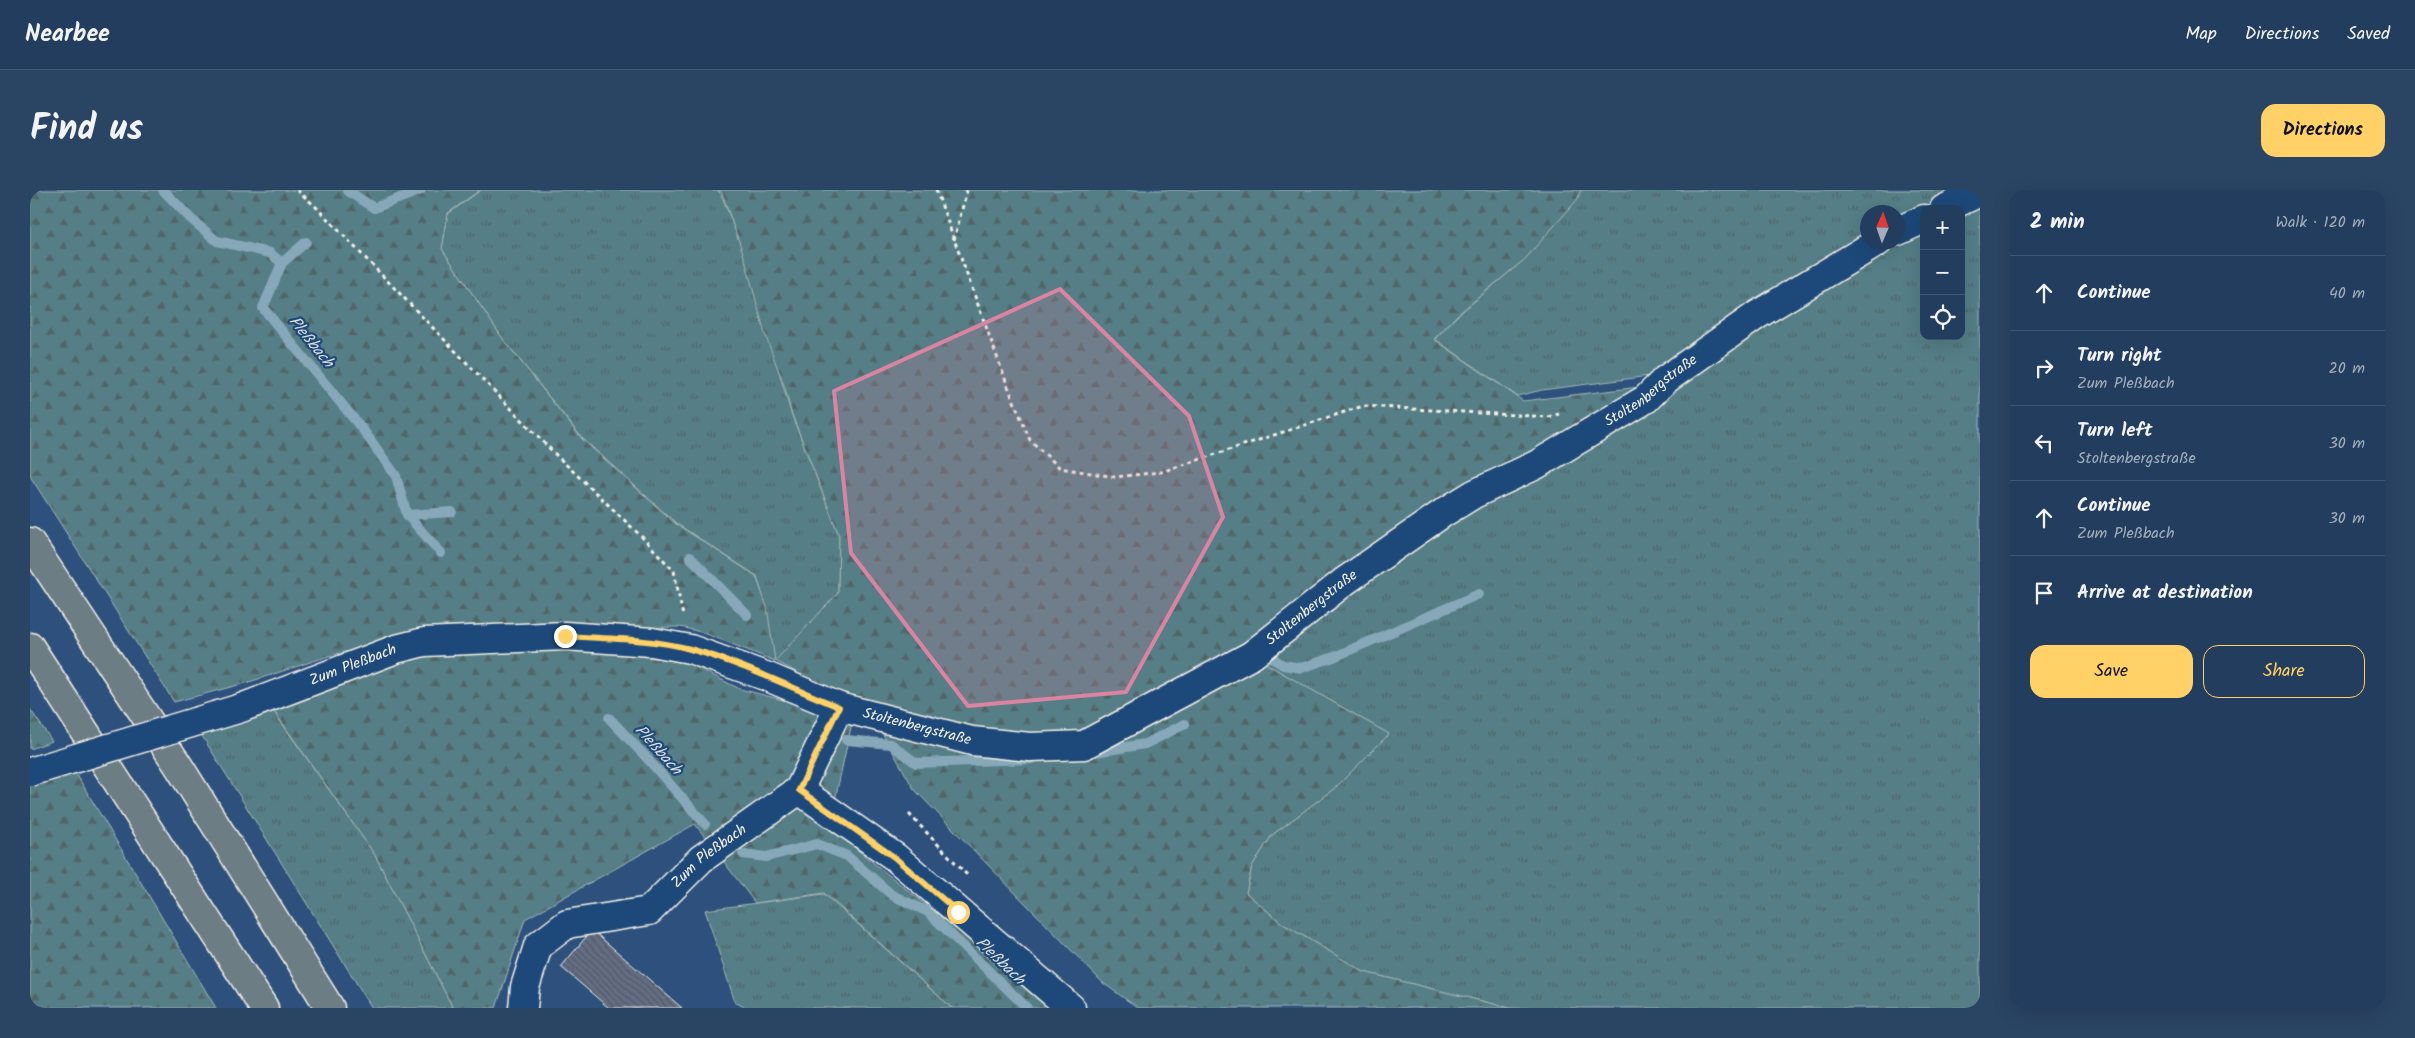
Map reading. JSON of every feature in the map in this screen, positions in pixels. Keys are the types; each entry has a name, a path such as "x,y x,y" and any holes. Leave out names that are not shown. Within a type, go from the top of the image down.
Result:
{"highway":[{"path":"30,542 178,765 330,1008"},
{"path":"30,647 264,1008"}],"street":[{"path":"1952,205 1980,192"},
{"path":"1905,228 1920,221"},
{"name":"Stoltenbergstraße","path":"690,649 768,677 839,707 972,741 1030,747 1084,745 1252,655 1345,581 1443,513 1474,494 1536,465 1646,399 1664,380 1757,315 1865,250"},
{"name":"Zum Pleßbach","path":"30,772 241,708 396,650 424,642 565,636 652,642 690,649"},
{"name":"Zum Pleßbach","path":"523,1008 525,987 538,946 567,924 649,911 701,859 799,790 839,707"},
{"path":"799,790 894,857 1071,1008"}],"path":[{"path":"297,190 315,206 556,455 642,537 674,571 690,649"},
{"path":"936,190 1007,384 1030,440 1060,468 1115,476 1161,472 1363,406 1548,417 1566,412"},
{"path":"954,240 967,190"}],"highlighted area":[{"path":"1060,289 1189,416 1223,517 1126,692 968,706 851,553 834,391"}],"green space":[{"path":"30,190 480,190 448,213 442,249 503,339 582,439 676,524 756,576 767,607 775,661 704,633 681,627 526,629 425,634 332,655 246,683 174,702 30,476"},
{"path":"481,190 717,190 721,194 745,256 791,413 839,535 838,593 775,662 766,607 757,576 677,524 582,438 503,339 442,249 448,214"},
{"path":"718,190 1581,190 1577,200 1525,259 1457,315 1434,339 1523,401 1656,385 1250,651 1111,726 1032,743 844,697 775,661 838,593 839,535 791,412 785,388 765,334 744,256 722,193"},
{"path":"1581,190 1973,190 1942,205 1920,205 1920,215 1905,223 1905,205 1860,205 1860,247 1665,374 1542,390 1517,396 1435,339 1457,316 1525,259 1576,200"},
{"path":"1980,197 1980,1008 1510,1008 1364,972 1283,924 1246,893 1252,866 1272,835 1336,787 1389,734 1254,657 1338,591 1878,250 1905,250 1905,234 1920,226 1920,340 1965,340 1965,206"},
{"path":"571,646 688,663 740,689 853,718 829,827 1054,1008 952,1008 824,893 755,903 695,824 525,919 496,1008 453,1008 375,855 269,704 400,660 438,653"},
{"path":"1254,657 1389,734 1336,787 1272,835 1252,866 1246,893 1283,924 1364,972 1510,1008 1138,1008 1103,983 914,789 874,719 1085,749"},
{"path":"269,705 375,855 453,1008 372,1008 199,731"},
{"path":"30,709 52,741 30,749"},
{"path":"75,772 216,1008 30,1008 30,783"},
{"path":"824,894 952,1008 746,1008 735,1002 705,910"}],"building":[{"path":"592,930 682,1008 609,1008 561,967"}],"waterway":[{"name":"Pleßbach","path":"163,190 191,219 217,241 270,253 282,263 263,308 363,430 396,476 407,515 441,553"},
{"path":"349,190 374,208 421,190"},
{"path":"282,263 306,242"},
{"path":"407,515 452,512"},
{"path":"690,557 747,615"},
{"path":"1272,658 1283,665 1301,668 1334,657 1479,594"},
{"name":"Pleßbach","path":"609,718 705,824"},
{"path":"1089,753 1145,744 1185,724"},
{"path":"846,740 891,744 916,763 1032,759"},
{"name":"Pleßbach","path":"743,854 766,857 817,844 847,856 892,895 928,912 1027,1008"}],"route":[{"path":"565,636 652,642 690,649 768,677 839,707 799,790 894,857 958,912"}]}
